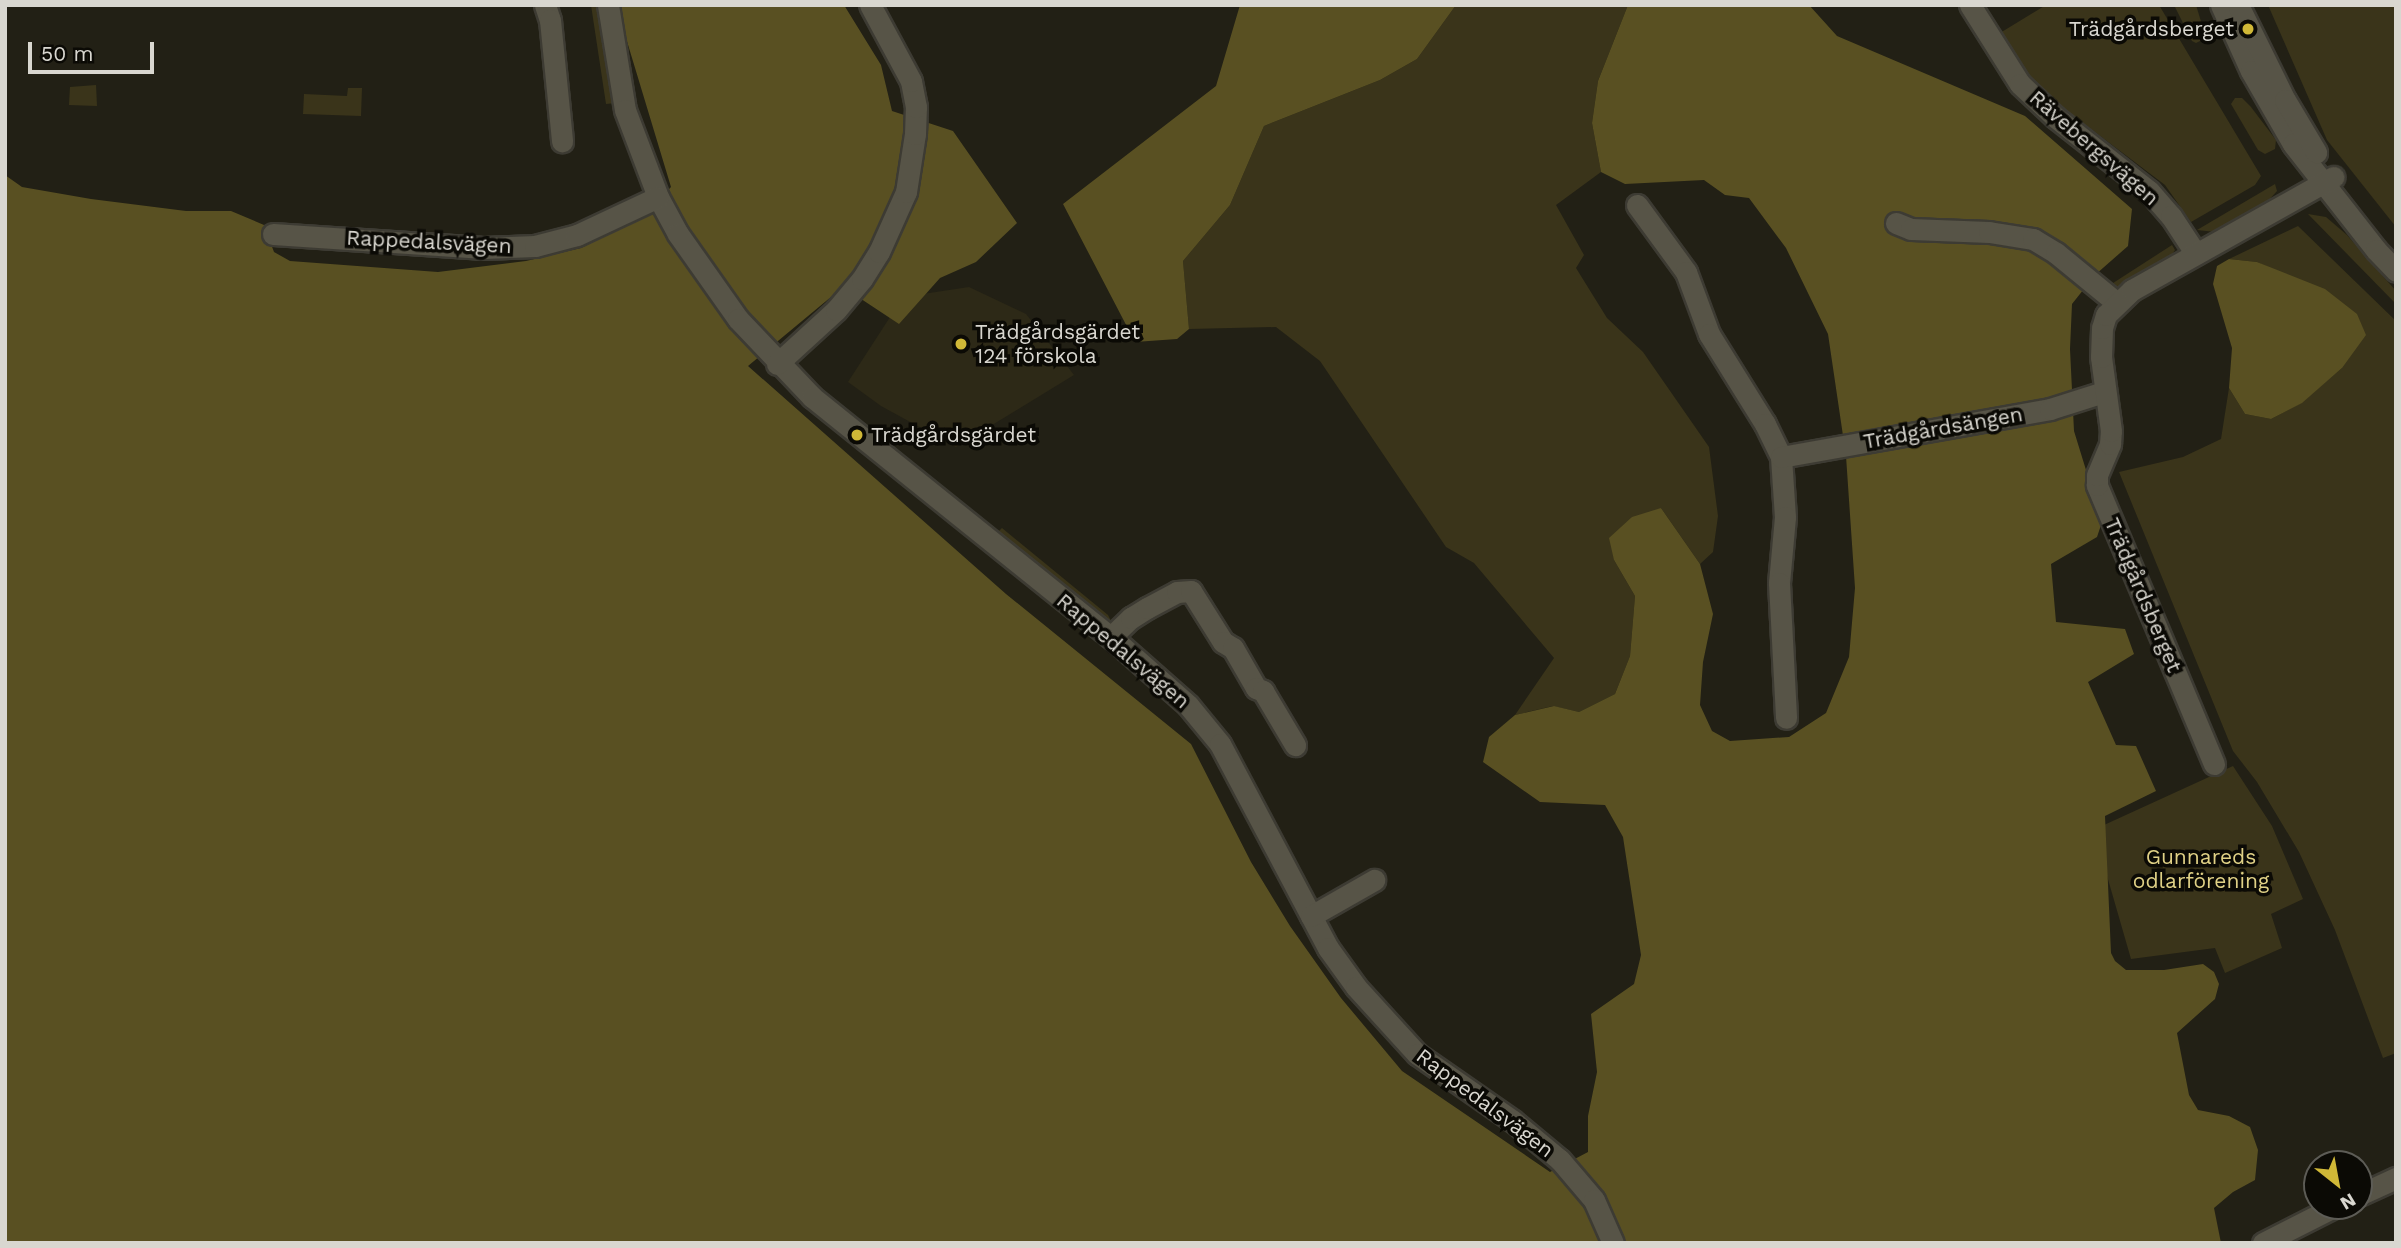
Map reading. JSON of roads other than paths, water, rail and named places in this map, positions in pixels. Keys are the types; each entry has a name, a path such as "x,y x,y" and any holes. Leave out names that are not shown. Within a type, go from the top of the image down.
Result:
{"street":[{"path":"545,5 550,20 562,141"},
{"name":"Rappedalsvägen","path":"608,5 625,110 658,197 705,274 738,319 777,364 857,435 1111,637 1188,705 1220,744 1328,948 1356,987 1418,1054 1513,1121 1560,1160 1594,1200 1613,1243"},
{"path":"777,364 836,310 862,279 879,253 906,192 915,134 916,107 911,81 870,5"},
{"name":"Rävebergsvägen","path":"1970,5 2020,84 2055,117 2149,191 2171,216 2196,254"},
{"path":"2221,5 2232,35 2272,109 2396,271"},
{"path":"2238,5 2328,180 2396,257"},
{"name":"Trädgårdsberget","path":"2214,764 2097,485 2097,475 2110,443 2104,393 2102,328 2106,315 2132,289 2328,180"},
{"name":"Rappedalsvägen","path":"274,234 484,248 535,246 577,235 658,197"},
{"path":"1637,205 1686,272 1709,334 1765,424 1781,457 1785,517 1779,583 1786,718"},
{"path":"1896,223 1911,229 1989,232 2033,239 2056,253 2117,303"},
{"name":"Trädgårdsängen","path":"1781,457 2050,409 2104,393"},
{"path":"1111,637 1131,618 1147,608 1177,592 1191,591 1223,642 1233,648 1256,688 1263,691 1295,744"},
{"path":"1311,916 1374,880"},
{"path":"2373,1189 2396,1178"},
{"path":"2263,1243 2308,1220"}],"place":[{"name":"Trädgårdsberget","path":"2248,29"},
{"name":"Trädgårdsgärdet 124 förskola","path":"961,344"},
{"name":"Trädgårdsgärdet","path":"857,435"}],"park label":[{"name":"Gunnareds odlarförening","path":"2201,869"}]}
